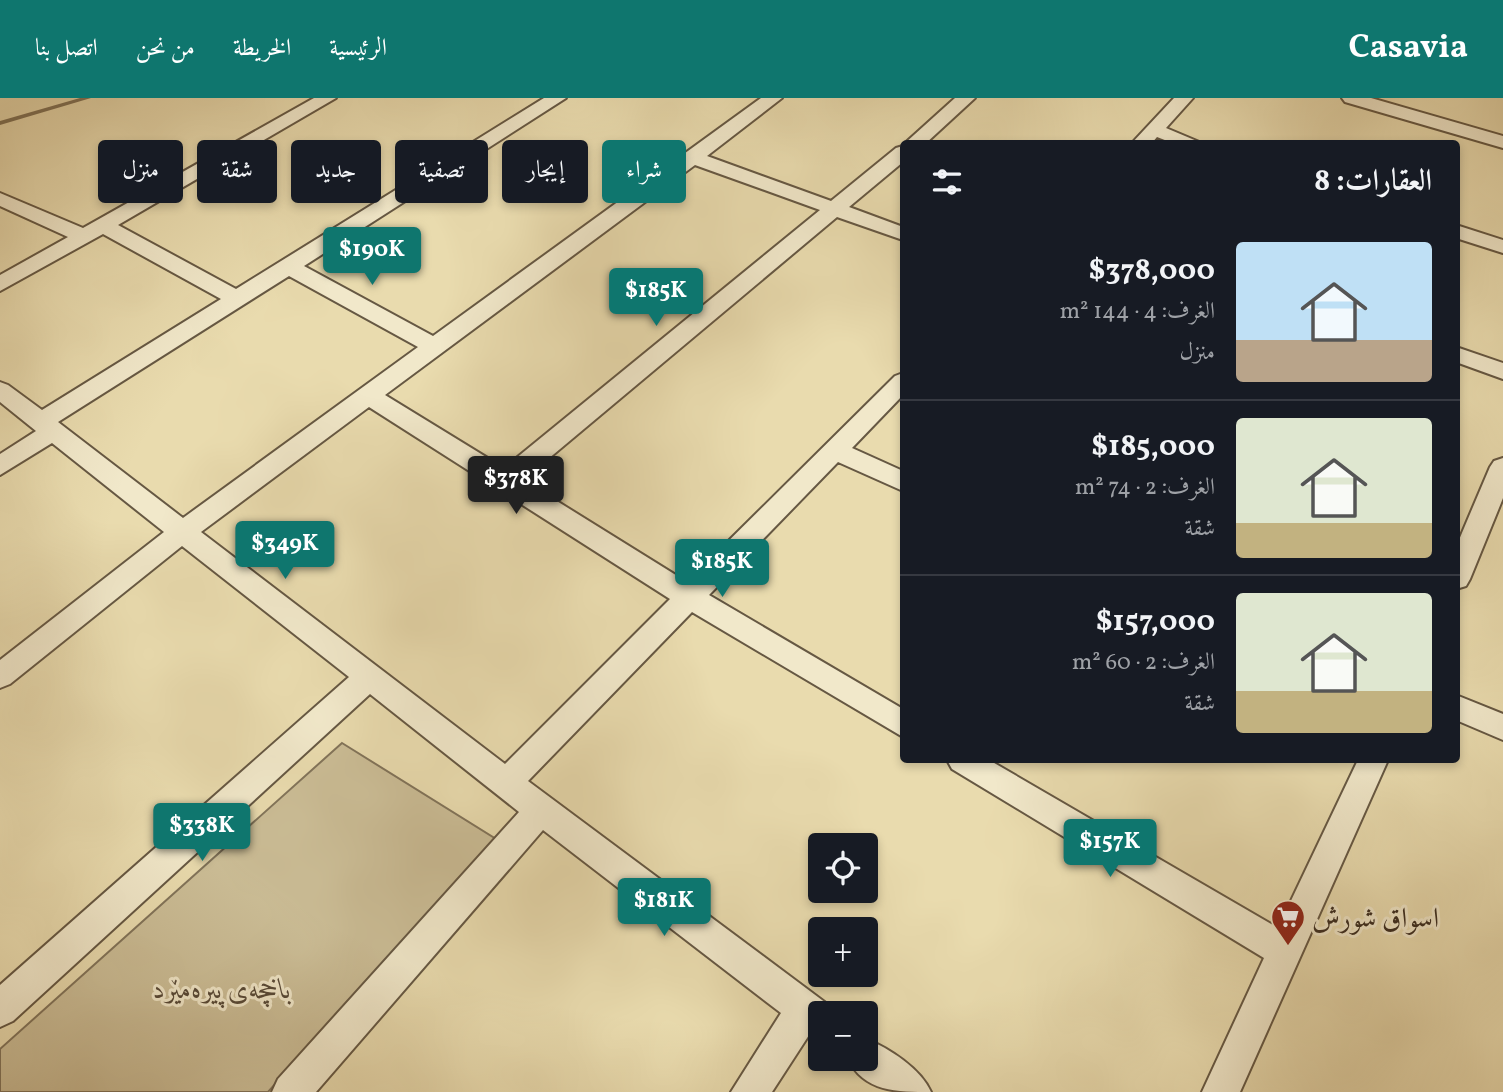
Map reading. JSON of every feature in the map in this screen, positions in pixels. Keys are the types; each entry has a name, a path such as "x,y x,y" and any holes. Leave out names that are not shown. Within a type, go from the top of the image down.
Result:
{"street":[{"path":"0,284 327,98"},
{"path":"0,466 47,426 237,299 557,98"},
{"path":"0,676 182,532 773,98"},
{"path":"918,140 966,98"},
{"path":"1147,137 1184,98"},
{"path":"1352,98 1503,142"},
{"path":"1147,137 1168,140"},
{"path":"505,481 900,155"},
{"path":"692,157 900,233"},
{"path":"0,199 92,231 237,299"},
{"path":"1460,232 1503,247"},
{"path":"289,267 434,346"},
{"path":"1460,355 1503,371"},
{"path":"506,783 900,384"},
{"path":"0,390 541,810 808,1012"},
{"path":"368,395 689,597 900,722"},
{"path":"835,450 900,481"},
{"path":"1460,559 1466,529 1503,467"},
{"path":"0,1009 369,677"},
{"path":"1460,709 1503,727"},
{"path":"968,763 1285,951"},
{"path":"1221,1092 1372,763"},
{"path":"291,1092 541,810"},
{"path":"750,1092 808,1022"},
{"path":"878,1066 912,1092"}],"green space":[{"name":"باخچەی پیرەمێرد","path":"342,743 496,839 268,1092 0,1092 0,1049"}],"waterway":[{"path":"0,123 88,98"}],"place":[{"name":"اسواق شورش","path":"1288,947"}]}
